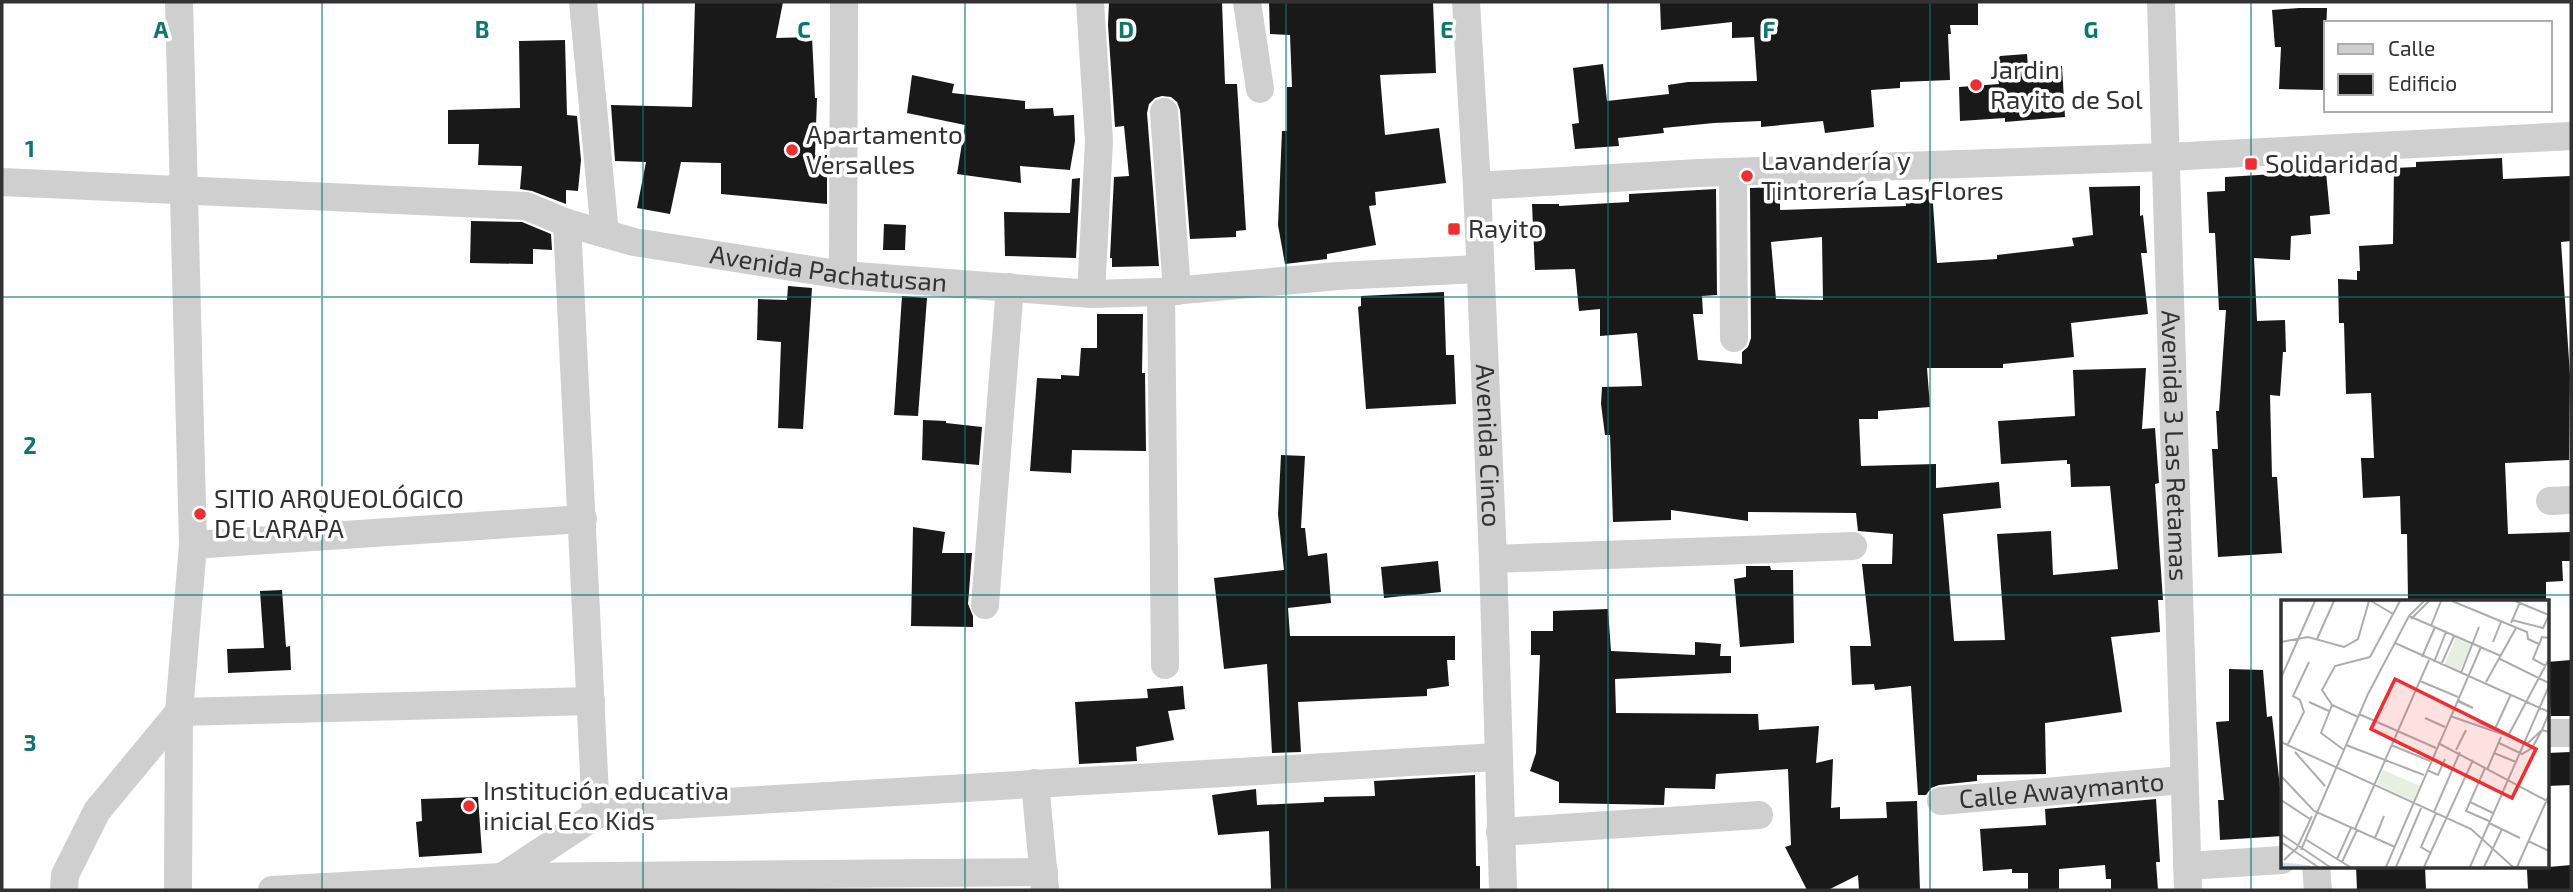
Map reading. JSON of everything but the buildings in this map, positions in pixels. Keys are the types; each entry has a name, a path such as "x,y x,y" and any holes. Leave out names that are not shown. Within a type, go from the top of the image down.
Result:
{"street":[{"path":"178,890 179,712 193,545 179,2"},
{"path":"583,2 605,234"},
{"path":"843,275 845,2"},
{"path":"1090,2 1099,141 1091,294"},
{"path":"1247,2 1260,89"},
{"name":"Avenida Cinco","path":"1466,2 1493,559 1503,890"},
{"name":"Avenida 3 Las Retamas","path":"2161,2 2188,878"},
{"path":"1164,111 1169,292 1165,665"},
{"path":"1477,186 1733,172 2167,157 2571,136"},
{"path":"1733,172 1734,338"},
{"name":"Avenida Pachatusan","path":"2,182 526,206 566,223 634,242 843,275 1091,294 1169,292 1338,276 1479,269"},
{"path":"566,223 596,815"},
{"path":"985,605 1010,287"},
{"path":"193,545 583,519"},
{"path":"1493,559 1853,546"},
{"path":"64,890 65,875 97,811 179,712 591,701"},
{"path":"2548,733 2571,733"},
{"path":"502,884 596,815 639,807 1497,757"},
{"name":"Calle Awaymanto","path":"1941,801 2183,780"},
{"path":"272,890 502,884 1045,881 1035,783"},
{"path":"1500,832 1759,815"},
{"path":"2188,878 2281,859"},
{"path":"2316,868 2318,890"}],"place":[{"name":"Jardin Rayito de Sol","path":"1976,85"},
{"name":"Apartamento Versalles","path":"792,150"},
{"name":"Solidaridad","path":"2251,164"},
{"name":"Lavandería y Tintorería Las Flores","path":"1747,176"},
{"name":"Rayito","path":"1454,229"},
{"name":"SITIO ARQUEOLÓGICO DE LARAPA","path":"200,514"},
{"name":"Institución educativa inicial Eco Kids","path":"469,806"}]}
